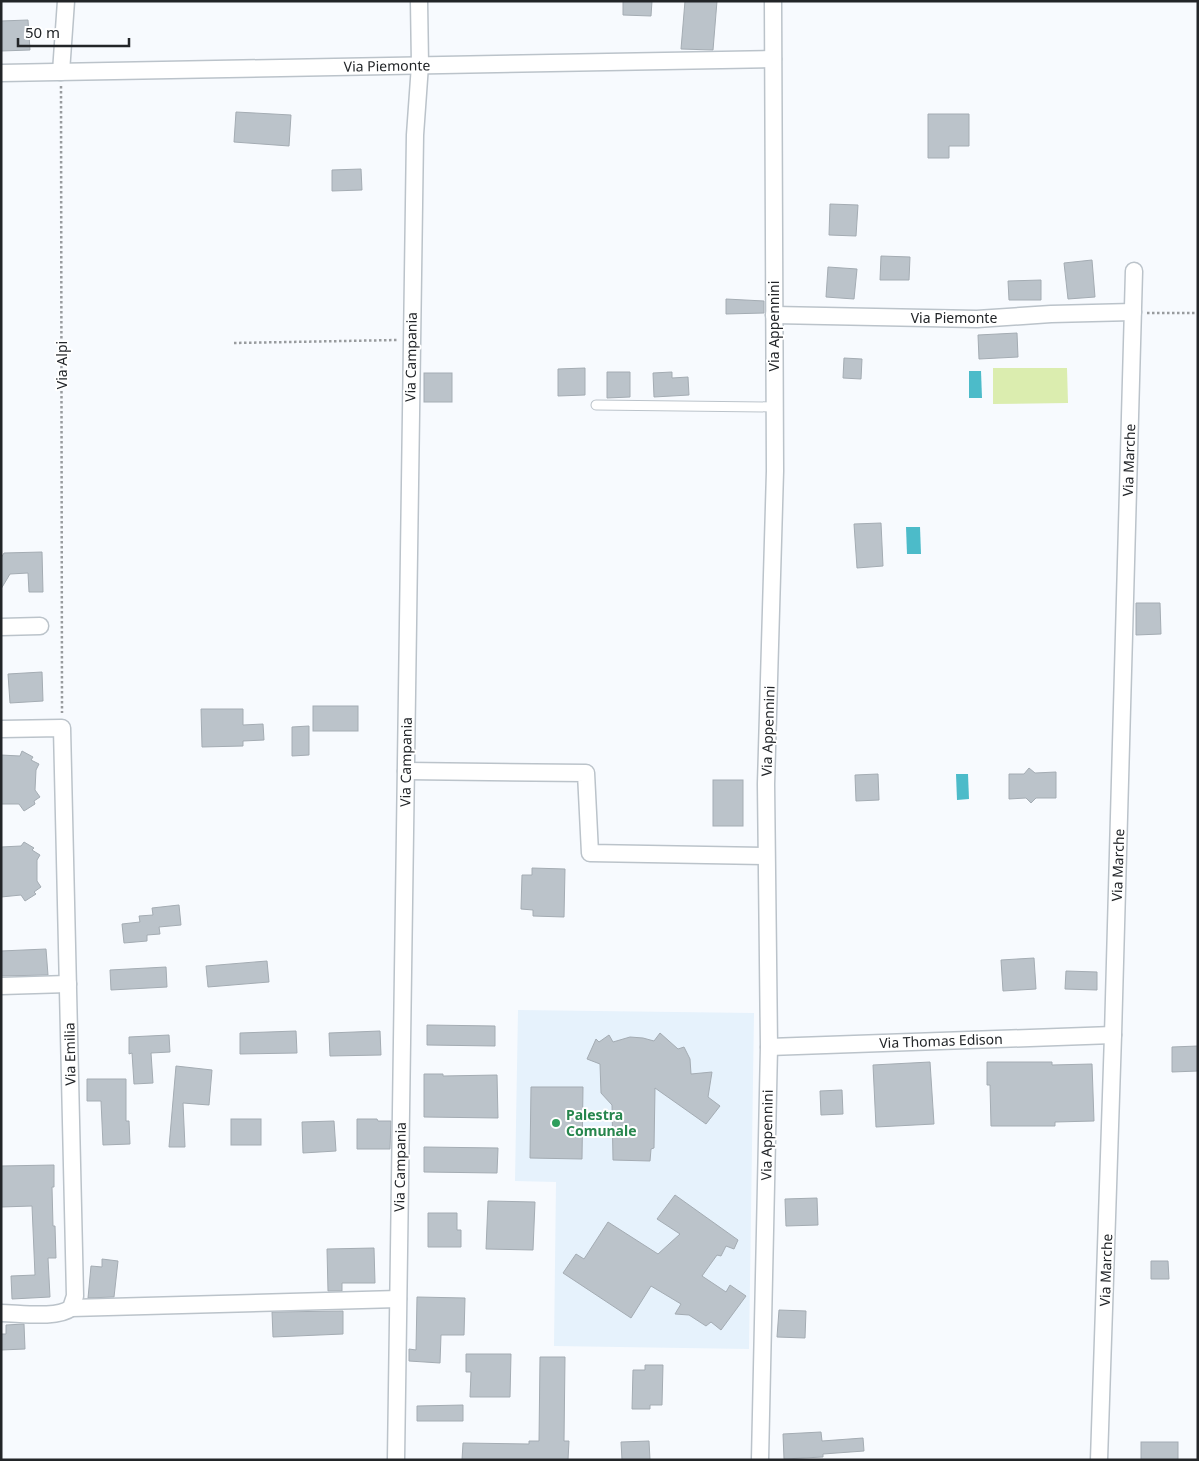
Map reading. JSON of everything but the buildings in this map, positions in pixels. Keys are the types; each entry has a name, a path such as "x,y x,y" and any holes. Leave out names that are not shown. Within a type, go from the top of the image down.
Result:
{"street":[{"path":"61,72 66,1"},
{"name":"Via Campania","path":"396,1460 414,135 420,65 419,1"},
{"name":"Via Appennini","path":"760,1460 769,1047 766,856 767,755 774,518 773,1"},
{"name":"Via Piemonte","path":"1,73 774,59"},
{"name":"Via Marche","path":"1099,1460 1134,271"},
{"name":"Via Piemonte","path":"774,315 977,319 1050,314 1133,312"},
{"path":"1,627 40,626"},
{"path":"1,729 62,728"},
{"name":"Via Emilia","path":"62,728 75,1296 72,1308"},
{"path":"406,771 586,773 590,853 766,856"},
{"path":"1,986 68,984"},
{"name":"Via Thomas Edison","path":"769,1047 1113,1035"},
{"path":"1,1313 51,1314 67,1311 72,1308 398,1299"}],"lane":[{"path":"596,404 774,407"}],"path":[{"name":"Via Alpi","path":"61,72 62,728"},
{"path":"1133,312 1198,313"},
{"path":"234,343 412,339"}],"shaded area":[{"path":"518,1010 754,1013 749,1349 554,1346 556,1182 515,1181"}],"green space":[{"path":"993,368 1067,368 1068,403 993,404"}],"water":[{"path":"969,371 981,371 982,398 969,398"},
{"path":"906,527 920,527 921,554 907,554"},
{"path":"956,774 968,774 969,799 957,800"}],"place":[{"name":"Palestra Comunale","path":"556,1123"}]}
